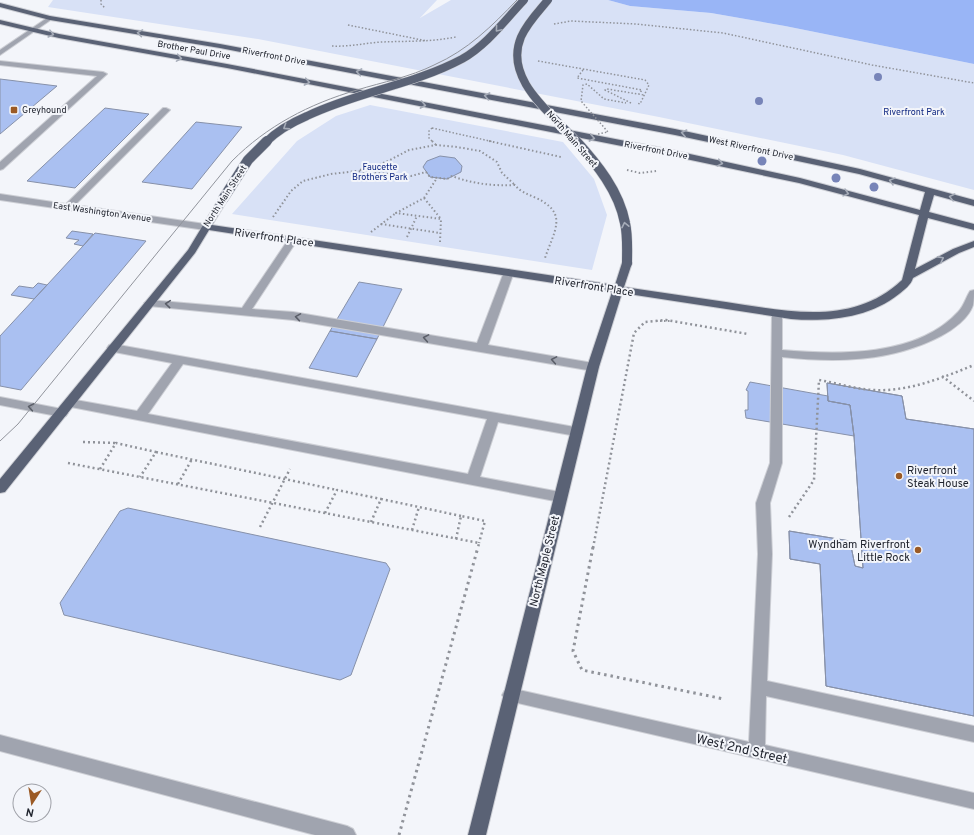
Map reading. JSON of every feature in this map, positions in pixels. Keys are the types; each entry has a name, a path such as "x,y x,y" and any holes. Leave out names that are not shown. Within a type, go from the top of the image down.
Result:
{"main road":[{"name":"North Main Street","path":"0,488 192,251 205,227 248,160 262,146 290,124 323,108 430,74 463,58 492,36 524,0"},
{"name":"North Main Street","path":"548,0 529,22 519,39 517,52 518,67 525,83 534,97 574,138 602,173 615,194 626,226 627,263 619,290"},
{"name":"Riverfront Drive","path":"0,5 50,18 220,46 525,103"},
{"name":"Brother Paul Drive","path":"0,22 59,36 227,66 385,98"},
{"name":"Riverfront Drive","path":"385,98 729,165 800,181 974,227"},
{"name":"West Riverfront Drive","path":"525,103 776,153 860,172 974,203"},
{"path":"925,214 930,191"},
{"name":"Riverfront Place","path":"205,227 806,317 835,315 867,309 886,300 898,291 907,281 909,276 925,214"},
{"path":"909,276 956,251 974,244"},
{"name":"North Maple Street","path":"476,835 592,367 619,290"}],"street":[{"path":"0,53 50,18"},
{"path":"0,63 103,74 0,167"},
{"path":"68,207 166,110"},
{"name":"East Washington Avenue","path":"0,197 205,227"},
{"path":"245,311 293,240"},
{"path":"481,348 509,272"},
{"path":"777,353 807,356 842,356 871,355 902,349 929,339 950,326 965,310 974,293"},
{"path":"149,303 293,316 592,367"},
{"path":"757,752 766,554 763,503 776,463 777,313"},
{"path":"113,348 576,431"},
{"path":"140,416 180,360"},
{"path":"0,401 62,413"},
{"path":"70,403 560,497"},
{"path":"473,480 494,416"},
{"path":"759,687 974,734"},
{"name":"West 2nd Street","path":"510,695 974,801"},
{"path":"0,744 347,835"}],"path":[{"path":"348,25 438,43"},
{"path":"532,60 645,80 649,83 649,85 640,104"},
{"path":"583,70 577,78 642,90 639,94"},
{"path":"595,134 608,132 580,101 583,85 587,84 604,99 626,103"},
{"path":"632,103 605,90 607,88 644,95"},
{"path":"435,124 429,131 429,138 436,145"},
{"path":"432,128 564,158"},
{"path":"271,220 291,192 302,181 331,174 357,171 386,162 410,150 436,145 457,146 480,151 497,162 502,173 516,185 519,190 545,202 554,210 557,223 545,259"},
{"path":"622,169 640,173 662,170"},
{"path":"357,171 411,176 426,172 430,177 447,179 452,176 464,182 500,186 516,185"},
{"path":"369,234 396,213 424,198 437,178"},
{"path":"424,198 440,219 440,244"},
{"path":"396,213 440,219"},
{"path":"406,239 417,216"},
{"path":"381,224 440,233"},
{"path":"724,699 582,670 573,651 634,333 645,322 666,320 748,334"},
{"path":"789,523 789,516 814,480 819,394 818,380 874,390 904,388 943,377 974,365"},
{"path":"943,377 974,401"},
{"path":"83,442 116,443 486,521 399,835"},
{"path":"100,469 116,443"},
{"path":"140,477 156,452"},
{"path":"178,484 192,459"},
{"path":"68,462 479,543"},
{"path":"260,527 290,468"},
{"path":"325,513 337,490"},
{"path":"371,522 381,499"},
{"path":"412,530 419,507"},
{"path":"456,538 461,516"}],"green space":[{"name":"Riverfront Park","path":"53,0 437,0 420,18 451,0 608,0 630,6 711,13 785,26 974,64 974,190 843,155 659,117 258,39 48,7"},
{"name":"Faucette Brothers Park","path":"370,105 563,142 594,179 607,215 592,270 232,214 297,141 336,116"}],"water":[{"path":"608,0 974,0 974,64 785,26 711,13 630,6"}],"building":[{"name":"Greyhound","path":"0,79 57,86 0,134"},
{"path":"105,108 149,114 75,188 27,181"},
{"path":"196,122 242,127 192,189 142,182"},
{"path":"440,156 455,158 462,166 461,172 447,179 430,177 423,167 427,161"},
{"path":"72,231 93,234 83,246 74,244 79,240 66,238"},
{"path":"95,233 146,241 21,390 0,386 0,336"},
{"path":"359,282 402,289 377,339 330,331"},
{"path":"38,283 47,285 34,299 11,295 19,286 33,288"},
{"path":"330,331 377,339 357,377 309,368"},
{"path":"750,382 828,396 828,401 850,405 854,436 746,418 745,410 748,410 748,391 746,390"},
{"name":"Wyndham Riverfront Little Rock","path":"827,383 902,396 906,419 974,429 974,716 826,686 820,564 790,559 789,531 850,541 855,566 863,568 854,436 850,405 828,401"},
{"name":"Wyndham Riverfront Little Rock","path":"827,383 902,396 906,419 974,429 974,716 826,686 820,564 790,559 789,531 850,541 855,566 863,568 854,436 850,405 828,401"},
{"path":"128,508 386,563 390,569 351,675 340,680 64,615 60,603 120,511"}],"tram line":[{"path":"0,441 18,424 232,161 245,148 274,127 306,109 339,96 416,73 446,59 479,37 517,0"}],"place":[{"name":"Greyhound","path":"14,110"},
{"name":"Riverfront Steak House","path":"899,476"},
{"name":"Wyndham Riverfront Little Rock","path":"918,550"}]}
